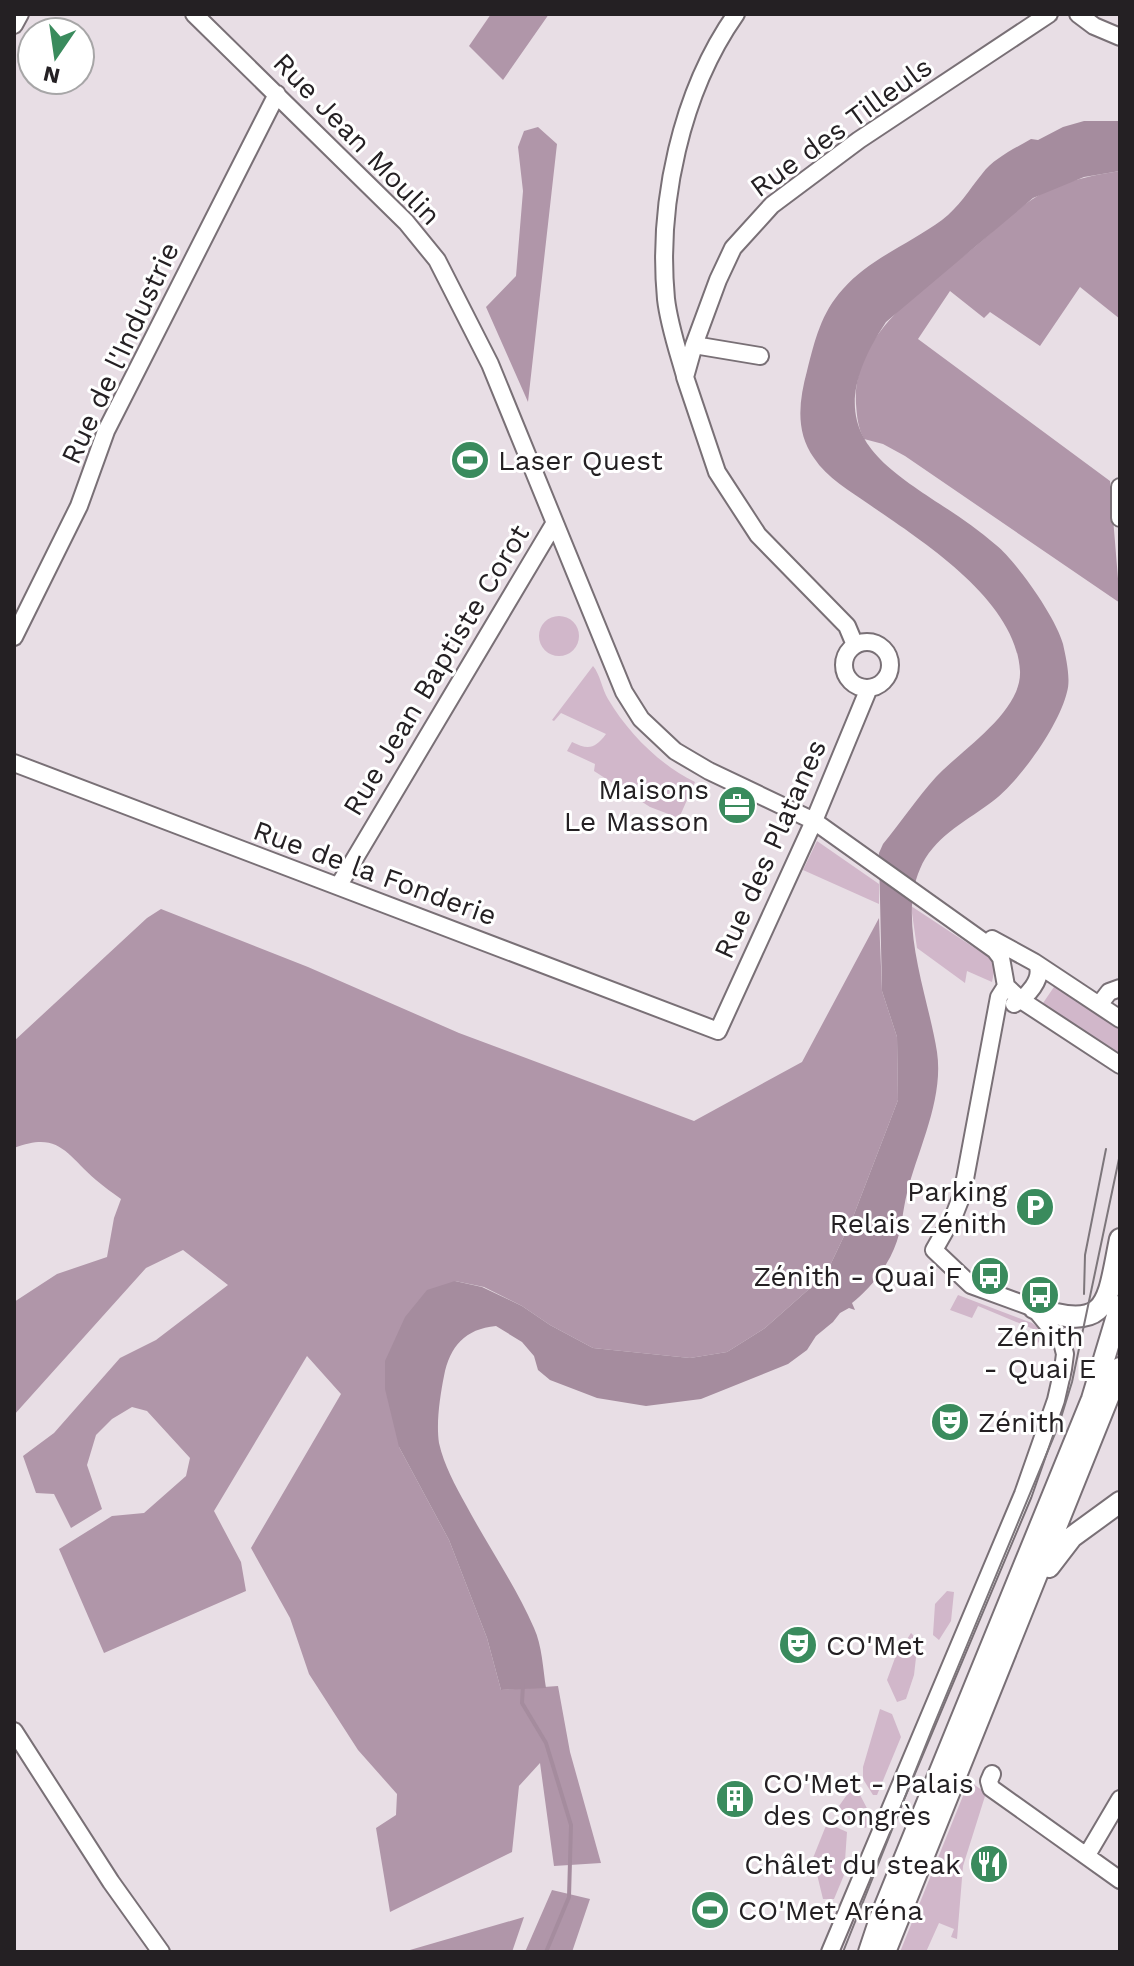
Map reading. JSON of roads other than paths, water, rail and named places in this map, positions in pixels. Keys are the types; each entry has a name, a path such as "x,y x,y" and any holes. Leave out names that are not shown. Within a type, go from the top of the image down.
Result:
{"main road":[{"path":"1034,1308 1079,1318 1099,1310 1110,1291 1120,1239"},
{"path":"869,1952 1092,1399 1120,1306"},
{"path":"885,1952 1120,1368"},
{"path":"1029,1597 1072,1537 1120,1502"},
{"path":"893,1952 956,1777"}],"street":[{"path":"14,25 20,14"},
{"name":"Rue Jean Moulin","path":"194,14 406,222 437,260 490,364 624,692 641,719 691,762 814,821 921,897"},
{"path":"736,14 701,75 684,122 672,174 665,255 666,300 685,377 717,472 758,535 847,626 855,645 849,650 844,668 853,684 869,688"},
{"name":"Rue des Tilleuls","path":"694,345 733,248 772,205 859,140 1049,14"},
{"path":"1078,14 1094,26 1120,37"},
{"name":"Rue de l'Industrie","path":"14,637 79,506 106,431 277,94"},
{"path":"685,377 694,345 760,356"},
{"path":"1120,487 1120,518"},
{"name":"Rue Jean Baptiste Corot","path":"339,885 554,524"},
{"name":"Rue des Platanes","path":"718,1031 814,821 869,688 880,685 886,679 890,662 882,647 865,642 855,645"},
{"name":"Rue de la Fonderie","path":"14,763 718,1031"},
{"path":"921,897 1033,962 1120,1019"},
{"path":"921,897 995,950 1001,958 1006,983 1021,1000 1120,1065"},
{"path":"830,1952 1023,1494 1056,1400 1065,1354 1056,1334 1034,1308 971,1285 934,1250 962,1195 999,997 1019,962 1033,962"},
{"path":"998,1012 1021,1000 1040,974 1033,962"},
{"path":"1099,1005 1109,992 1120,988"},
{"path":"14,1731 111,1882 161,1952"},
{"path":"992,1774 989,1781 991,1788 1120,1880"},
{"path":"1087,1855 1120,1799"}],"waterway":[{"path":"523,1685 522,1703 546,1743 571,1825 569,1897 546,1952"}],"tram line":[{"path":"1084,1294 1085,1255 1106,1149"},
{"path":"843,1952 1059,1424 1072,1382 1120,1154"}],"place":[{"name":"Laser Quest","path":"470,460"},
{"name":"Maisons Le Masson","path":"737,805"},
{"name":"Parking Relais Zénith","path":"1035,1207"},
{"name":"Zénith - Quai F","path":"990,1276"},
{"name":"Zénith - Quai E","path":"1040,1295"},
{"name":"Zénith","path":"950,1422"},
{"name":"CO'Met","path":"798,1645"},
{"name":"CO'Met - Palais des Congrès","path":"735,1799"},
{"name":"Châlet du steak","path":"989,1864"},
{"name":"CO'Met Aréna","path":"710,1910"}]}
